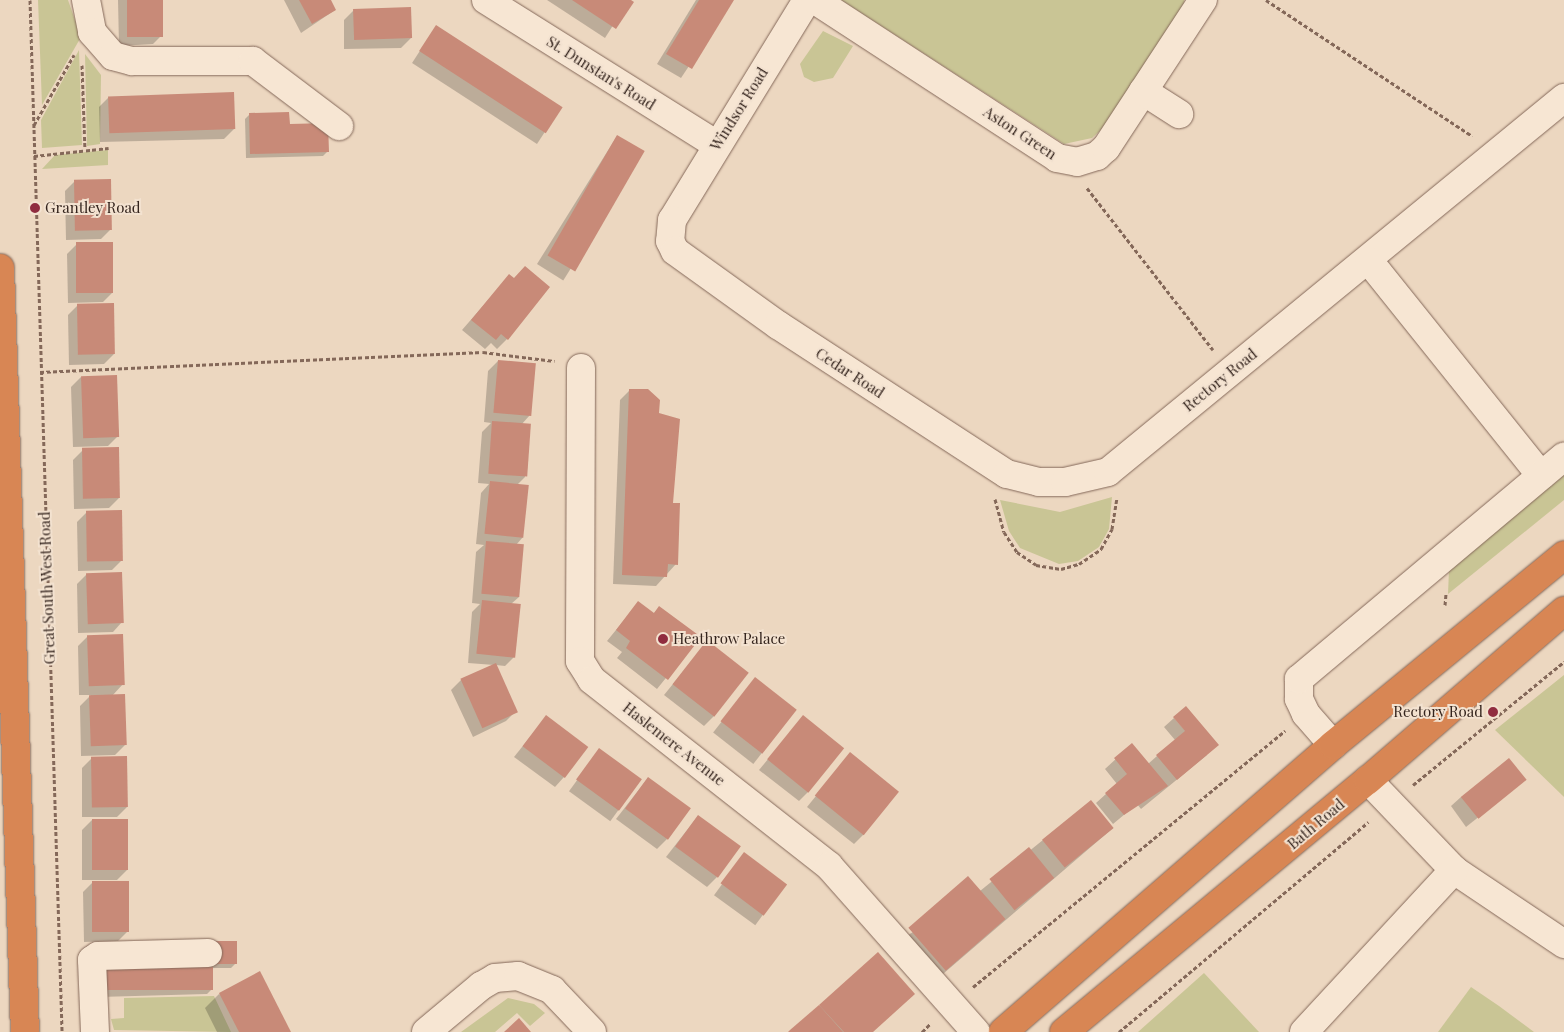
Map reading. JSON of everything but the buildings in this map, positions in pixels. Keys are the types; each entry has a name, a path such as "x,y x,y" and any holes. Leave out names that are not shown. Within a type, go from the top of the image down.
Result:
{"highway":[{"path":"0,268 25,1032"},
{"path":"1003,1032 1333,745 1564,555"},
{"name":"Bath Road","path":"1064,1032 1368,780 1564,611"}],"street":[{"path":"86,0 86,37 121,60 240,59 253,61 338,126"},
{"name":"St. Dunstan's Road","path":"486,0 717,145"},
{"name":"Windsor Road","path":"672,220 807,0"},
{"name":"Aston Green","path":"815,0 1057,158 1083,160"},
{"path":"1083,160 1102,153 1203,0"},
{"path":"1143,91 1179,114"},
{"name":"Rectory Road","path":"1065,482 1108,472 1230,371 1369,261 1490,156 1564,98"},
{"name":"Cedar Road","path":"672,220 670,241 681,258 1008,474 1065,482"},
{"path":"1369,261 1541,476"},
{"name":"Haslemere Avenue","path":"581,368 580,661 592,680 829,866 976,1032"},
{"path":"1333,745 1306,714 1299,699 1299,679 1311,665 1564,457"},
{"path":"1368,780 1454,870 1564,944"},
{"path":"1304,1032 1454,870"},
{"path":"95,1032 92,960 98,956 208,953"},
{"path":"426,1032 481,986 513,976 530,977 546,986 592,1032"}],"path":[{"name":"Great South West Road","path":"30,0 40,372 62,1032"},
{"path":"1266,0 1467,130 1490,156"},
{"path":"34,126 86,37"},
{"path":"85,149 86,37"},
{"path":"34,156 108,148"},
{"path":"1083,160 1089,196 1230,371"},
{"path":"40,372 483,352 581,368"},
{"path":"1008,474 994,501 1004,532 1017,552 1036,565 1061,569 1079,564 1101,549 1112,529 1117,498 1108,472"},
{"path":"1119,1032 1391,803 1564,662"},
{"path":"922,1032 952,1005 1306,714"}],"shaded area":[{"path":"38,0 68,0 81,37 42,105"},
{"path":"841,0 1184,0 1185,6 1105,126 1092,138 1064,144"},
{"path":"823,31 853,46 833,78 814,82 804,77 800,64"},
{"path":"79,50 82,145 42,148 41,120"},
{"path":"85,54 101,75 100,144 87,146"},
{"path":"108,150 108,165 42,169 55,155"},
{"path":"1564,475 1564,500 1448,594 1449,570"},
{"path":"1112,497 1109,529 1099,547 1078,561 1059,564 1020,548 1009,531 1000,500 1060,512"},
{"path":"1564,675 1564,797 1495,730"},
{"path":"1204,973 1259,1032 1138,1032"},
{"path":"1471,987 1499,1006 1534,1032 1438,1032"},
{"path":"214,996 231,1032 114,1030 111,1019 124,1018 124,998"},
{"path":"508,998 534,1004 545,1013 530,1026 517,1013 495,1032 461,1032"}],"place":[{"name":"Grantley Road","path":"35,208"},
{"name":"Heathrow Palace","path":"663,639"},
{"name":"Rectory Road","path":"1493,712"}]}
